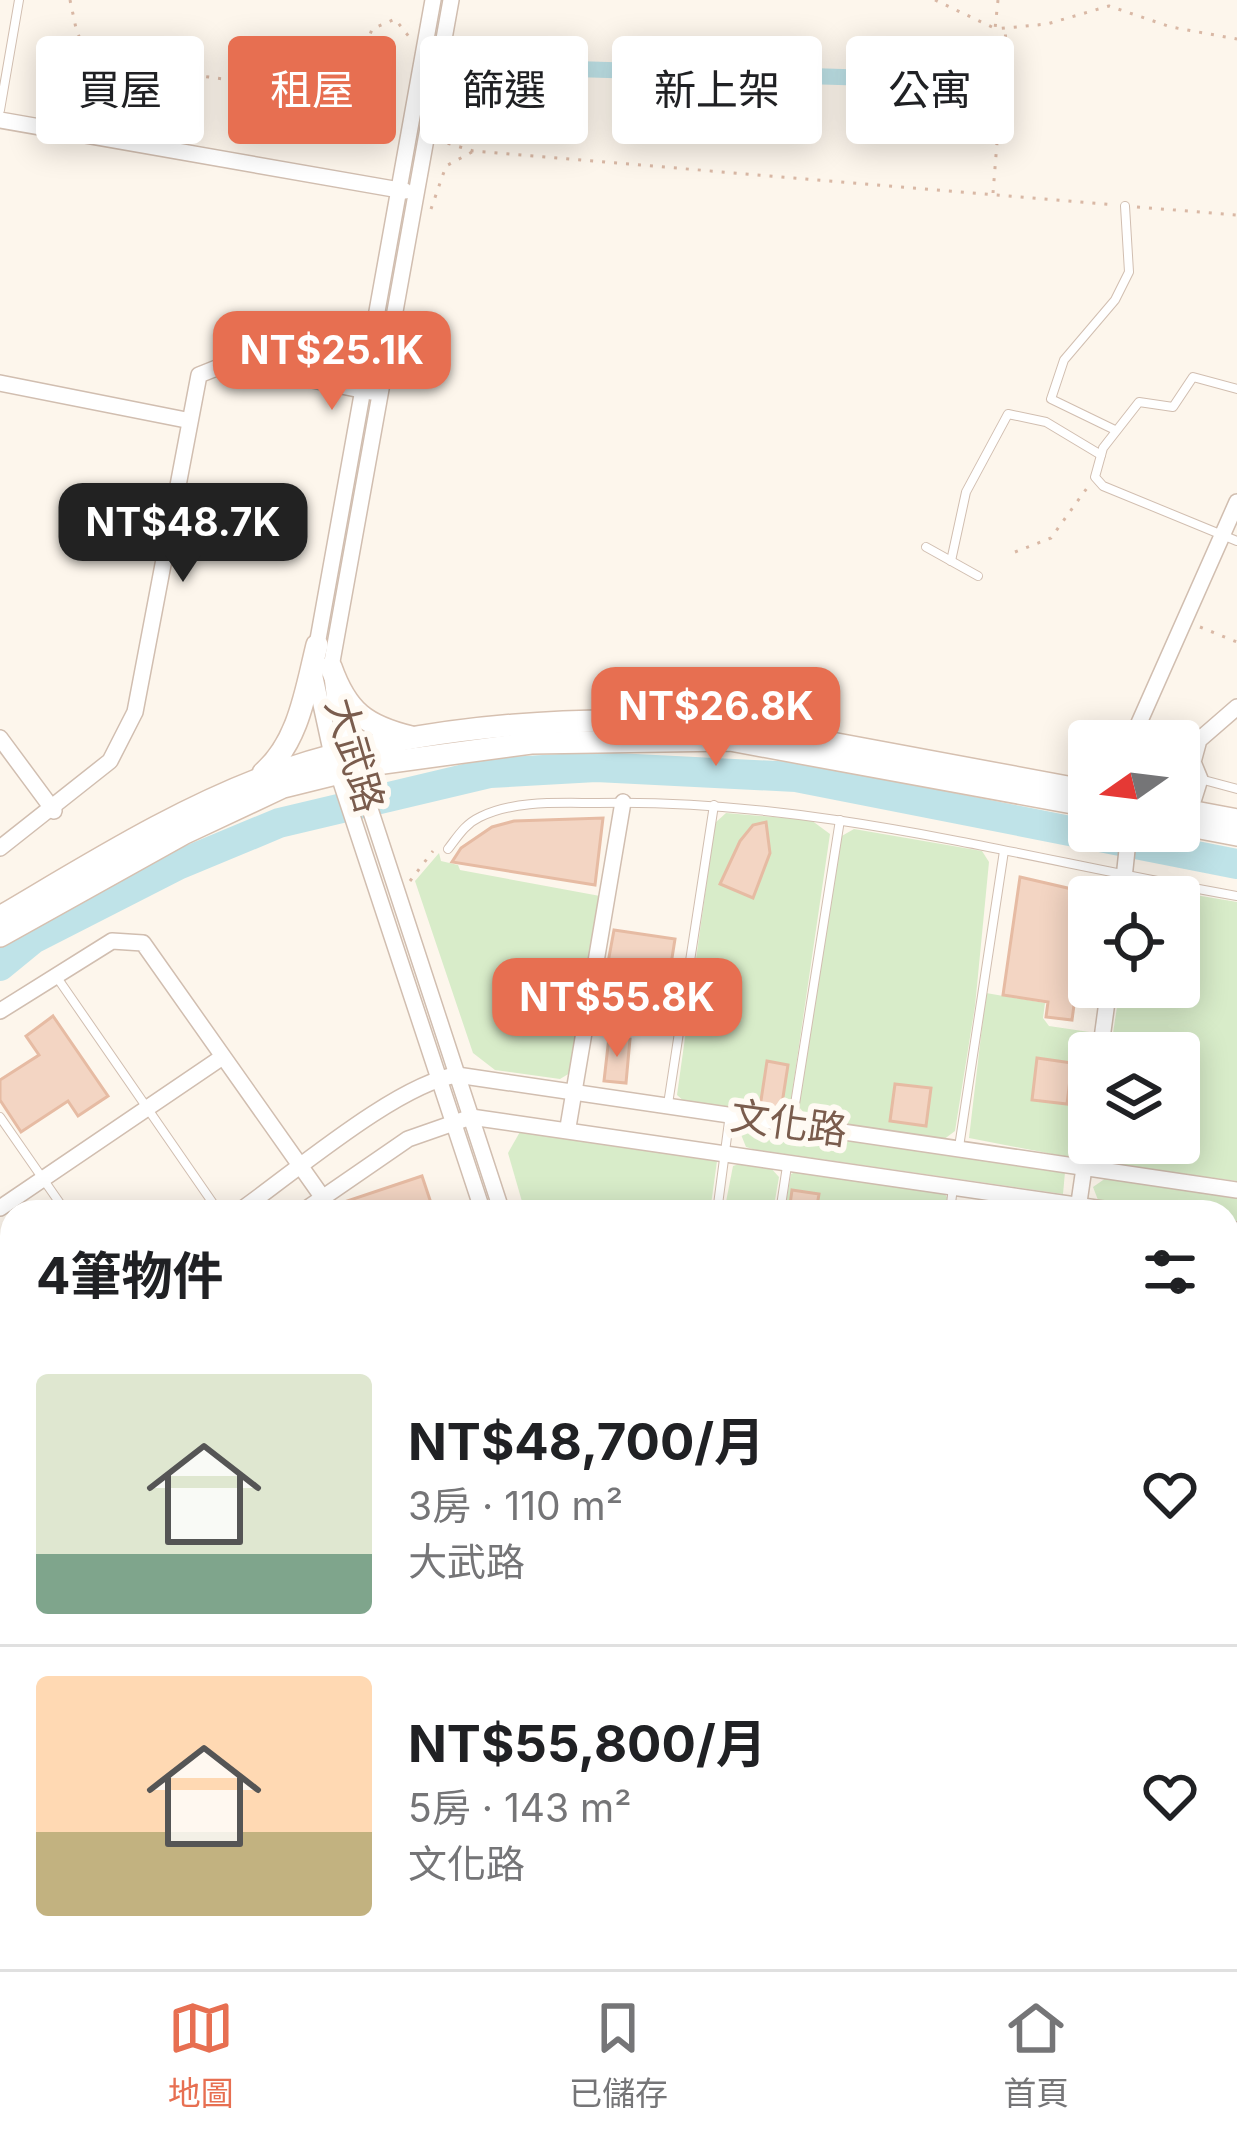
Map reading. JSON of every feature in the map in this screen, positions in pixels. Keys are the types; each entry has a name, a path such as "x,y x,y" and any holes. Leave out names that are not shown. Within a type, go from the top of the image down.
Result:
{"street":[{"name":"大武路","path":"427,36 434,0"},
{"name":"大武路","path":"444,36 451,0"},
{"name":"大武路","path":"420,70 395,190 331,668 357,827 448,1076 472,1117 498,1200"},
{"path":"0,120 413,191"},
{"name":"大武路","path":"422,144 316,645 316,677 347,770 375,822 399,898 448,1076 454,1122 479,1200"},
{"path":"0,848 54,811 110,761 135,712 186,420 199,375 229,363 369,392"},
{"path":"0,383 186,420"},
{"path":"1141,720 1230,538 1237,502"},
{"path":"0,917 254,782 280,758 316,645"},
{"path":"331,668 353,714 379,729 424,740"},
{"path":"1200,738 1237,707"},
{"path":"0,936 183,834 283,788 424,740 524,726 706,724 831,740 1068,786"},
{"path":"0,738 54,811"},
{"path":"254,782 575,739 730,740 1068,802"},
{"path":"568,1127 623,802"},
{"path":"1200,817 1237,820"},
{"path":"1200,822 1237,835"},
{"path":"1125,876 1128,852"},
{"path":"0,1011 112,941 143,943 322,1198"},
{"path":"11,1200 221,1058"},
{"path":"255,1200 448,1076"},
{"name":"文化路","path":"448,1076 576,1089 1237,1190"},
{"path":"319,1200 408,1139 472,1117 727,1150 1035,1200"},
{"path":"1079,1200 1084,1164"}],"lane":[{"path":"0,110 19,0"},
{"path":"1115,430 1051,399 1064,360 1115,300 1129,272 1125,206"},
{"path":"1230,538 1103,486 1095,477 1115,430 1139,402 1173,407 1193,377 1237,389"},
{"path":"951,561 966,492 1008,414 1046,422 1101,455"},
{"path":"926,547 978,576"},
{"path":"1200,779 1237,789"},
{"path":"448,849 465,825 483,814 539,804 714,805 840,820 1126,870 1237,896"},
{"path":"668,1104 714,805"},
{"path":"793,1123 840,820"},
{"path":"959,1148 1004,851"},
{"path":"56,975 211,1200"},
{"path":"719,1200 730,1114"},
{"path":"0,1117 58,1200"},
{"path":"782,1200 788,1162"},
{"path":"952,1200 954,1185"}],"path":[{"path":"70,0 77,33 95,62 322,92 351,88 372,29 395,19 420,52"},
{"path":"935,0 995,28 1047,24 1109,6 1237,39"},
{"path":"995,28 998,0"},
{"path":"993,195 1006,28"},
{"path":"450,144 473,152 1237,215"},
{"path":"409,216 431,210 446,166 473,152"},
{"path":"1015,552 1051,538 1095,477"},
{"path":"1186,621 1237,642"},
{"path":"399,898 432,851 448,849"}],"green space":[{"path":"726,813 811,820 830,834 789,1114 686,1103 677,1095 715,823"},
{"path":"854,829 982,851 989,862 975,1006 955,1131 943,1140 810,1120 799,1107 840,837"},
{"path":"439,853 441,861 458,865 460,870 600,896 570,1073 560,1079 495,1070 473,1053 415,881"},
{"path":"1200,896 1237,902 1237,1181 1112,1164 1200,1164 1200,1032 1113,1032 1117,1008 1200,1008"},
{"path":"986,993 1045,1003 1043,1018 1049,1026 1089,1032 1068,1032 1068,1157 969,1138"},
{"path":"752,1123 1065,1172 1063,1194 756,1150 746,1147 740,1132"},
{"path":"521,1130 708,1154 717,1161 712,1200 522,1200 508,1153"},
{"path":"748,1161 769,1166 779,1177 775,1200 726,1200 733,1166"},
{"path":"802,1169 941,1190 947,1200 786,1200 791,1174"},
{"path":"1106,1178 1237,1200 1098,1200 1093,1187"}],"building":[{"path":"603,818 595,885 452,862 461,848 492,827 514,821"},
{"path":"766,822 770,853 753,898 720,884 740,841 753,825"},
{"path":"1020,877 1068,888 1068,1008 1074,1008 1072,1020 1046,1017 1048,1002 1003,995"},
{"path":"614,930 675,939 669,977 607,968"},
{"path":"53,1016 108,1096 78,1116 68,1101 21,1132 0,1100 0,1080 39,1055 26,1036"},
{"path":"609,1037 630,1039 626,1083 604,1081"},
{"path":"1037,1058 1068,1062 1067,1104 1032,1100"},
{"path":"767,1061 788,1065 781,1110 760,1107"},
{"path":"895,1084 931,1088 926,1126 890,1121"},
{"path":"422,1176 430,1200 350,1200"},
{"path":"792,1190 819,1194 818,1200 791,1200"}],"waterway":[{"path":"588,69 846,77"},
{"path":"0,966 33,939 178,865 279,823 490,773 596,767 796,777 1237,864"}]}
